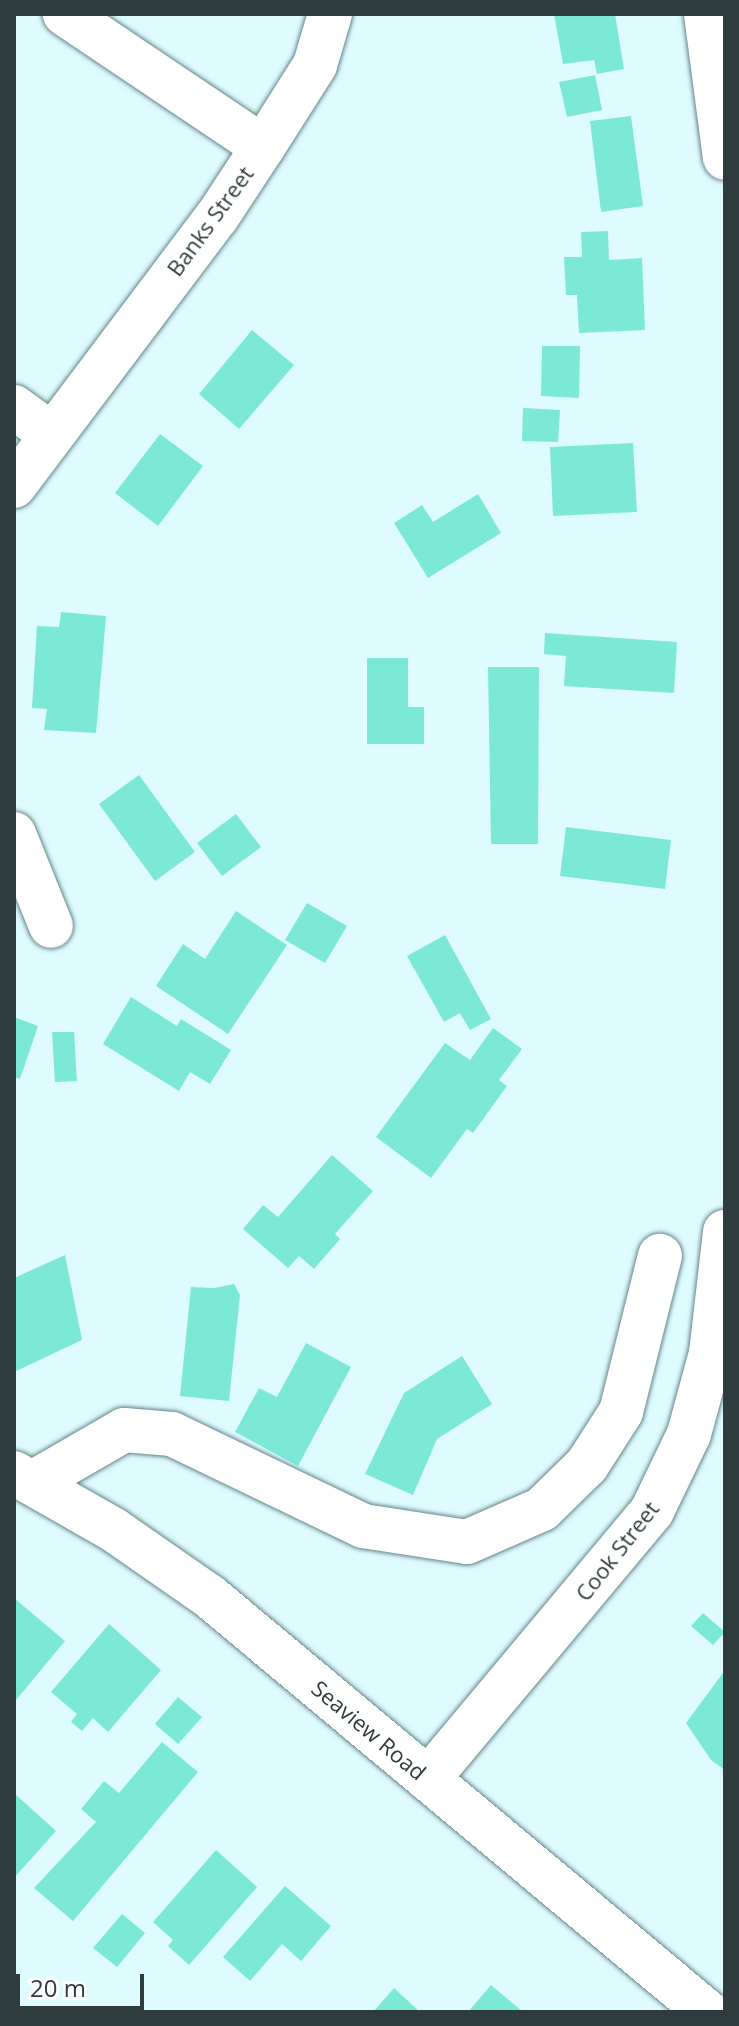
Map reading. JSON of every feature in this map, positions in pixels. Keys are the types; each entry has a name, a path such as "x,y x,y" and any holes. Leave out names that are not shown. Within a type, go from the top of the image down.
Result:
{"street":[{"name":"Banks Street","path":"14,486 217,217 263,147 65,14"},
{"path":"263,147 315,65 330,14"},
{"path":"706,14 725,158"},
{"path":"14,407 51,434"},
{"path":"14,834 51,926"},
{"name":"Cook Street","path":"428,1779 652,1511 689,1434 711,1353 725,1232"},
{"path":"24,1477 124,1430 172,1434 363,1526 467,1542 542,1509 587,1465 621,1412 660,1256"},
{"name":"Seaview Road","path":"24,1477 114,1530 209,1596 707,2012"}],"building":[{"path":"554,14 615,14 624,69 597,74 594,60 563,64"},
{"path":"595,75 602,110 567,117 559,82"},
{"path":"631,116 643,206 601,212 590,121"},
{"path":"608,231 609,260 642,258 645,330 579,333 577,295 566,295 564,257 582,257 581,232"},
{"path":"252,330 294,365 239,429 199,394"},
{"path":"542,346 580,346 579,398 541,396"},
{"path":"523,408 560,410 558,442 522,441"},
{"path":"160,434 203,466 158,526 115,493"},
{"path":"633,443 637,512 553,516 550,447"},
{"path":"478,494 501,533 428,578 394,523 422,505 433,522"},
{"path":"61,612 106,616 96,733 44,730 47,709 32,708 37,626 59,627"},
{"path":"545,633 677,642 674,693 564,686 566,656 544,654"},
{"path":"367,658 408,658 408,707 424,707 424,744 367,744"},
{"path":"488,667 539,667 538,844 491,844"},
{"path":"139,775 195,852 155,881 99,804"},
{"path":"236,814 261,847 222,876 197,843"},
{"path":"566,827 671,840 665,889 560,876"},
{"path":"307,903 347,926 325,963 285,940"},
{"path":"236,911 287,945 228,1034 156,986 183,944 205,959"},
{"path":"445,935 491,1019 470,1030 460,1013 444,1022 407,956"},
{"path":"131,997 177,1026 181,1019 231,1050 210,1084 190,1072 179,1091 103,1044"},
{"path":"14,1017 38,1026 20,1079 14,1077"},
{"path":"493,1028 522,1049 499,1080 507,1086 473,1133 467,1129 431,1178 376,1137 445,1043 470,1060"},
{"path":"52,1032 74,1032 77,1081 55,1082"},
{"path":"332,1155 373,1191 335,1234 340,1239 314,1269 299,1256 288,1268 243,1229 263,1205 278,1217"},
{"path":"65,1255 82,1340 14,1372 14,1278"},
{"path":"234,1284 240,1295 229,1401 180,1396 191,1287 214,1288"},
{"path":"306,1343 351,1367 298,1466 235,1432 259,1388 277,1397"},
{"path":"462,1356 492,1404 437,1439 413,1495 365,1474 404,1393"},
{"path":"14,1598 65,1641 16,1700 14,1699"},
{"path":"703,1613 725,1632 713,1645 691,1626"},
{"path":"109,1624 161,1670 108,1732 93,1718 82,1731 71,1722 77,1714 51,1692"},
{"path":"725,1670 725,1770 711,1760 686,1723"},
{"path":"178,1697 202,1717 178,1744 155,1724"},
{"path":"162,1742 198,1772 73,1921 34,1888 96,1822 81,1809 104,1781 119,1793"},
{"path":"14,1793 56,1831 14,1878"},
{"path":"216,1850 257,1887 189,1965 168,1946 173,1940 153,1922"},
{"path":"285,1886 331,1926 301,1961 282,1944 250,1981 223,1957"},
{"path":"122,1914 145,1933 117,1967 93,1948"},
{"path":"491,1985 523,2012 468,2012"},
{"path":"394,1988 420,2012 373,2012"}]}
